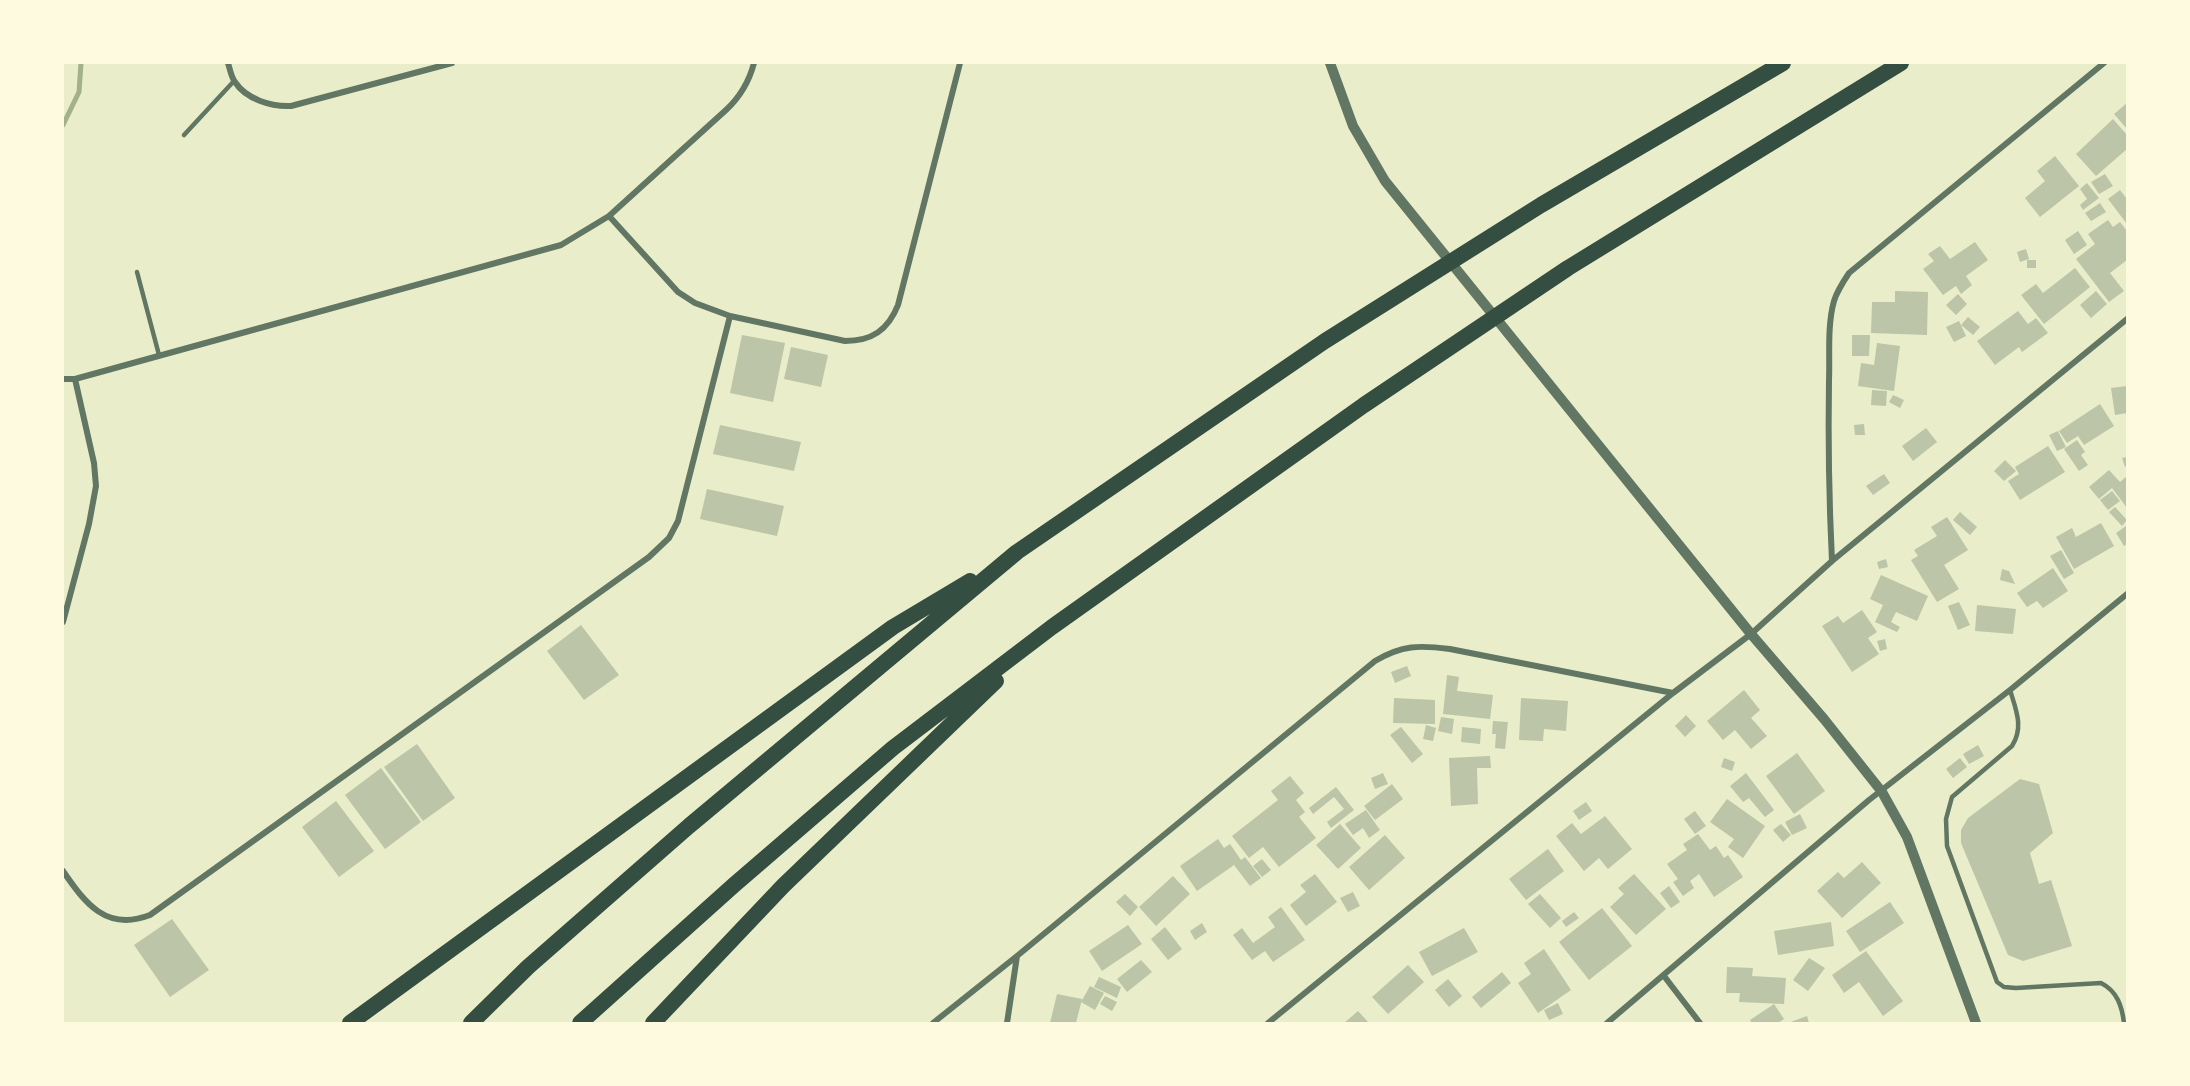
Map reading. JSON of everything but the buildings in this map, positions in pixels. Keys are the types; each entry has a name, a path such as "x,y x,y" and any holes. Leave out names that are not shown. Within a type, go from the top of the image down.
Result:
{"highway":[{"path":"350,1023 893,627 1017,552 1325,341 1541,205 1783,63"},
{"path":"580,1023 734,885 893,748 1052,627 1364,405 1549,281 1901,63"},
{"path":"471,1023 528,968 689,826 1017,552"},
{"path":"653,1023 783,886 1052,627"}],"street":[{"path":"228,63 234,81 249,94 278,107 291,106 452,63"},
{"path":"63,378 75,379 561,245 609,216 735,101 746,85 754,63"},
{"path":"609,216 678,292 695,303 730,316 845,341 864,339 886,327 894,313 903,287 960,63"},
{"path":"1330,63 1353,126 1385,181 1544,380 1882,792 1907,837 1976,1023"},
{"path":"1832,561 1827,471 1830,340 1834,299 1841,286 1849,273 2104,63"},
{"path":"63,871 91,908 105,916 127,921 150,915 650,557 669,538 678,522 730,316"},
{"path":"1268,1023 1673,693 1751,634 1832,561 2127,319"},
{"path":"63,622 89,524 96,486 94,464 75,379"},
{"path":"1607,1023 1869,800 2010,690 2127,594"},
{"path":"933,1023 1375,661 1393,650 1428,646 1450,649 1673,693"},
{"path":"1007,1023 1017,956"},
{"path":"1664,976 1700,1023"}],"lane":[{"path":"184,135 234,81"},
{"path":"136,272 159,355"},
{"path":"2010,690 2018,716 2019,736 2012,746 1952,797 1946,819 1947,846 1997,982 2004,987 2016,988 2101,983 2109,987 2116,996 2122,1008 2124,1023"}],"waterway":[{"path":"63,125 79,92 81,63"}]}
